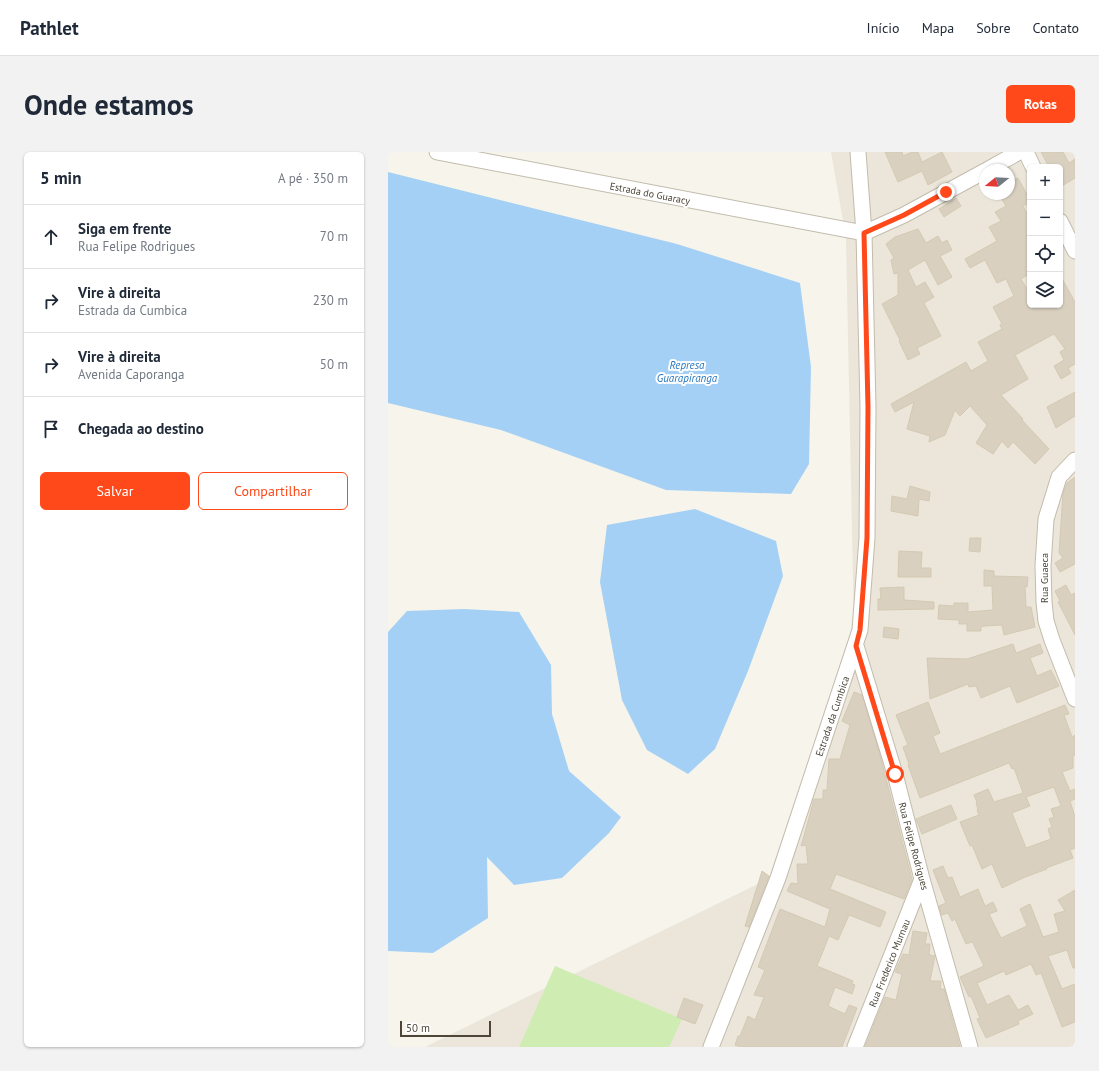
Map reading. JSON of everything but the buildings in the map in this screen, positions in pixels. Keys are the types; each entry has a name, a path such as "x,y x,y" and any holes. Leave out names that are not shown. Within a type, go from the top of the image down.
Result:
{"street":[{"name":"Estrada do Guaracy","path":"437,152 864,233"},
{"name":"Estrada da Cumbica","path":"711,1047 778,878 856,646 860,630 867,538 868,407 864,233 858,152"},
{"path":"997,164 1019,152"},
{"path":"1026,152 1032,164"},
{"path":"864,233 904,215 979,174"},
{"path":"1063,227 1074,248"},
{"name":"Rua Guaeca","path":"1073,689 1052,640 1046,621 1043,566 1046,519 1059,478 1075,460"},
{"name":"Rua Felipe Rodrigues","path":"856,646 895,774 922,879 970,1047"},
{"name":"Rua Frederico Murnau","path":"855,1047 922,879"}],"shaded area":[{"path":"831,152 1075,152 1075,1047 427,1047 776,875 854,630 846,238"}],"green space":[{"path":"555,966 682,1019 669,1047 519,1047"}],"water":[{"name":"Represa Guarapiranga","path":"388,172 677,244 800,283 811,367 809,464 791,494 666,490 501,430 388,403"},
{"path":"695,509 776,541 783,576 748,671 715,749 688,774 647,750 622,700 600,582 607,525"},
{"path":"464,609 519,612 551,665 552,714 569,771 621,817 609,833 562,878 514,885 487,857 488,918 433,953 388,951 388,632 407,611"}],"route":[{"path":"895,774 856,646 860,630 867,538 868,407 864,233 904,215 946,192"}]}
